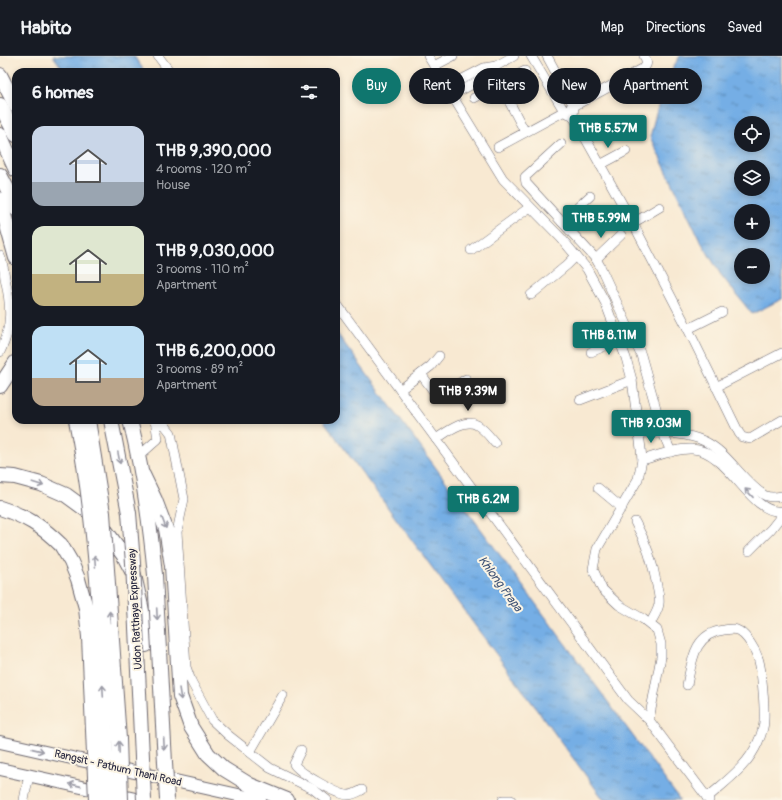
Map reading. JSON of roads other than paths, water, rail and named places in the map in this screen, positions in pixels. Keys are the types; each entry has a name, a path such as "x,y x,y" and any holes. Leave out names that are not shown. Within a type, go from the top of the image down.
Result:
{"highway":[{"path":"0,75 12,98"},
{"path":"0,105 12,128"},
{"path":"0,135 12,161"},
{"path":"0,176 12,199"},
{"path":"1,205 12,244"},
{"path":"0,386 12,368"},
{"path":"77,424 82,446 92,522 101,645 108,800"},
{"path":"89,424 103,513 119,739 121,800"},
{"name":"Udon Ratthaya Expressway","path":"112,424 128,513 133,562 144,800"},
{"path":"131,424 143,474 151,528 155,575 167,800"},
{"path":"143,474 166,529 172,566 180,696 190,727 208,754 224,768 250,785 287,800"},
{"path":"0,476 15,477 41,484 66,495 96,518 124,556 134,575 144,615 153,800"},
{"path":"0,508 31,520 47,531 61,545 71,562 78,579 86,608 89,637 96,800"}],"main road":[{"name":"Rangsit - Pathum Thani Road","path":"0,742 260,800"},
{"path":"0,769 140,800"}],"street":[{"path":"158,56 167,68"},
{"path":"428,56 434,66 453,56"},
{"path":"465,78 484,68 496,66 514,56"},
{"path":"531,56 564,111 573,116 633,223 742,437 750,439 782,420"},
{"path":"547,56 574,106 573,116"},
{"path":"498,146 644,68 647,65 647,62 644,56"},
{"path":"465,88 488,76 496,66"},
{"path":"457,104 503,178 561,238 587,269 605,302 626,358 632,380 640,433 642,460 638,479 597,549 593,569 602,589 619,606 643,619 657,630 661,644 662,657 649,720"},
{"path":"510,104 525,132"},
{"path":"561,144 528,174 525,180 529,187 596,259 641,355 663,433 671,452"},
{"path":"600,165 626,151"},
{"path":"562,222 590,196"},
{"path":"471,250 530,207"},
{"path":"633,223 660,207"},
{"path":"596,259 621,235"},
{"path":"0,256 10,300 10,325 5,342 0,352"},
{"path":"531,295 576,256"},
{"path":"340,308 628,700 649,720 708,799 740,769 758,742 763,727 764,715 758,658 740,631 734,628 710,633 696,648 693,656 688,685"},
{"path":"688,329 722,312"},
{"path":"591,352 619,340"},
{"path":"716,387 782,353"},
{"path":"400,390 431,366 439,356"},
{"path":"421,374 435,393 440,395 466,378"},
{"path":"580,400 632,380"},
{"path":"436,439 450,430 468,423 481,428 496,442"},
{"path":"139,456 158,439 156,424"},
{"path":"164,424 172,433 184,499 177,532 186,667 191,681 212,720 270,768 313,789 327,800"},
{"path":"640,433 663,433 688,436 704,441 721,452 742,475 765,496 782,496"},
{"path":"642,460 671,452 692,449 703,450 719,460 756,500 768,509 777,512 782,511"},
{"path":"598,488 622,508"},
{"path":"749,551 775,525 782,514"},
{"path":"635,522 648,549 655,574 659,600 659,606 650,624"},
{"path":"250,752 283,695"},
{"path":"301,750 294,764 295,766 335,796 353,795 362,790"},
{"path":"24,800 29,775"},
{"path":"503,800 511,800"}],"water":[{"path":"53,56 134,56 142,68 62,68"},
{"path":"680,56 782,56 782,299 752,314 721,275 700,240 650,137 659,104 702,104 702,68 673,68"},
{"name":"Khlong Prapa","path":"340,337 680,800 604,800 326,424 340,424"}]}
